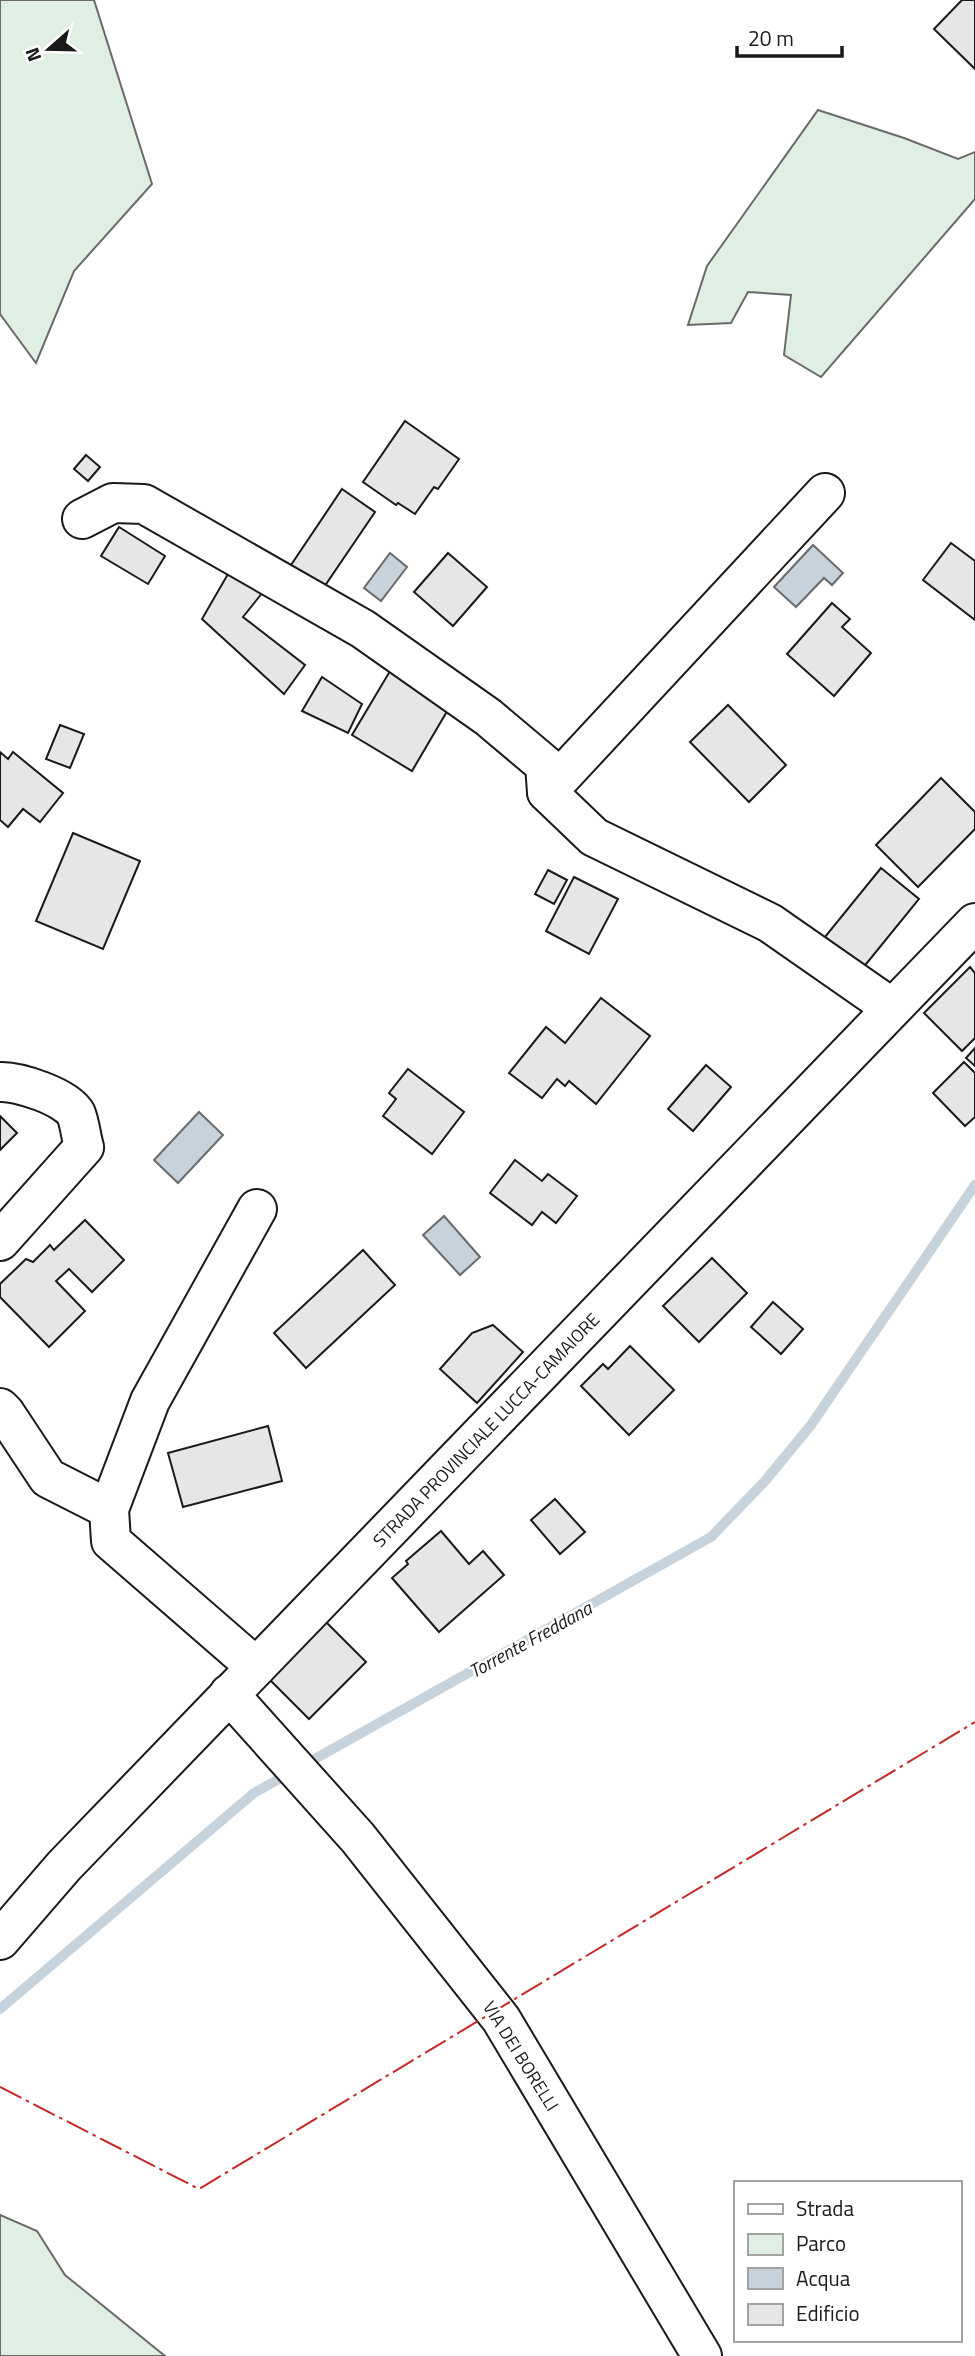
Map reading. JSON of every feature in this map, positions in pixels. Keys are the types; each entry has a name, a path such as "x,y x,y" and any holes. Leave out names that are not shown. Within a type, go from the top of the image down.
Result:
{"street":[{"path":"547,792 825,493"},
{"path":"82,519 113,503 144,503 363,629 488,717 545,765 547,792 594,838 770,923 892,1008"},
{"name":"STRADA PROVINCIALE LUCCA-CAMAIORE","path":"0,1941 64,1866 975,923"},
{"path":"0,1082 13,1081 57,1098 75,1112 84,1147 0,1241"},
{"path":"256,1667 111,1541 109,1509 150,1401 257,1209"},
{"path":"0,1408 48,1478 109,1509"},
{"name":"VIA DEI BORELLI","path":"229,1694 358,1838 502,2019 702,2356"}],"green space":[{"path":"0,0 94,0 152,184 74,271 36,363 0,314"},
{"path":"818,110 958,159 975,152 975,199 821,377 784,355 791,295 748,292 731,323 688,325 707,266"},
{"path":"0,2215 37,2231 65,2275 165,2356 0,2356"}],"water":[{"path":"813,545 843,573 832,585 824,578 796,607 774,587"},
{"path":"390,553 407,567 381,601 364,588"},
{"path":"199,1112 223,1135 178,1183 154,1160"},
{"path":"444,1216 480,1257 460,1275 423,1235"}],"building":[{"path":"962,0 975,0 975,69 934,29"},
{"path":"405,421 459,459 438,489 434,487 415,514 398,503 396,505 363,482"},
{"path":"86,455 100,467 88,481 74,469"},
{"path":"342,489 375,512 322,590 289,568"},
{"path":"119,527 165,556 148,584 101,556"},
{"path":"951,543 975,561 975,620 923,580"},
{"path":"448,553 487,587 453,626 414,592"},
{"path":"232,567 263,592 243,617 305,665 284,694 202,619"},
{"path":"832,603 850,619 842,627 871,653 834,696 787,654"},
{"path":"396,661 456,696 412,771 352,735"},
{"path":"322,677 362,704 348,733 302,711"},
{"path":"728,705 786,765 749,802 690,742"},
{"path":"60,725 84,734 70,768 46,759"},
{"path":"0,752 8,759 13,752 63,793 40,822 23,809 8,827 0,820"},
{"path":"941,778 975,812 975,829 918,887 876,845"},
{"path":"73,833 140,861 103,949 36,921"},
{"path":"881,868 919,899 858,974 820,943"},
{"path":"548,870 567,880 554,904 535,894"},
{"path":"574,877 618,899 589,954 546,931"},
{"path":"970,967 975,973 975,1038 962,1051 924,1013"},
{"path":"601,998 650,1036 596,1104 569,1081 565,1086 557,1079 542,1098 509,1073 546,1027 565,1043"},
{"path":"975,1048 975,1066 966,1058"},
{"path":"964,1062 975,1073 975,1117 965,1126 933,1093"},
{"path":"706,1065 731,1087 693,1131 668,1109"},
{"path":"408,1069 464,1112 432,1154 383,1116 396,1099 389,1093"},
{"path":"0,1116 17,1133 0,1150"},
{"path":"515,1160 542,1181 548,1174 577,1196 556,1223 542,1212 532,1225 490,1193"},
{"path":"85,1220 124,1260 92,1292 69,1269 56,1281 85,1311 49,1347 0,1297 0,1284 26,1259 33,1262 50,1245 54,1250"},
{"path":"363,1250 395,1285 306,1368 274,1333"},
{"path":"712,1258 747,1293 699,1342 663,1306"},
{"path":"773,1302 803,1329 781,1354 751,1327"},
{"path":"493,1325 523,1352 477,1403 440,1369 472,1333"},
{"path":"630,1346 674,1390 629,1435 581,1386 603,1364 608,1369"},
{"path":"268,1426 282,1481 183,1507 168,1453"},
{"path":"555,1499 585,1532 560,1554 531,1520"},
{"path":"441,1531 469,1564 483,1551 504,1575 439,1632 392,1578 408,1564 406,1561"},
{"path":"324,1620 366,1662 309,1719 267,1677"}],"waterway":[{"name":"Torrente Freddana","path":"0,2009 254,1793 711,1537 765,1481 811,1425 975,1185"}],"power":[{"path":"0,2087 199,2189 975,1722"}]}
